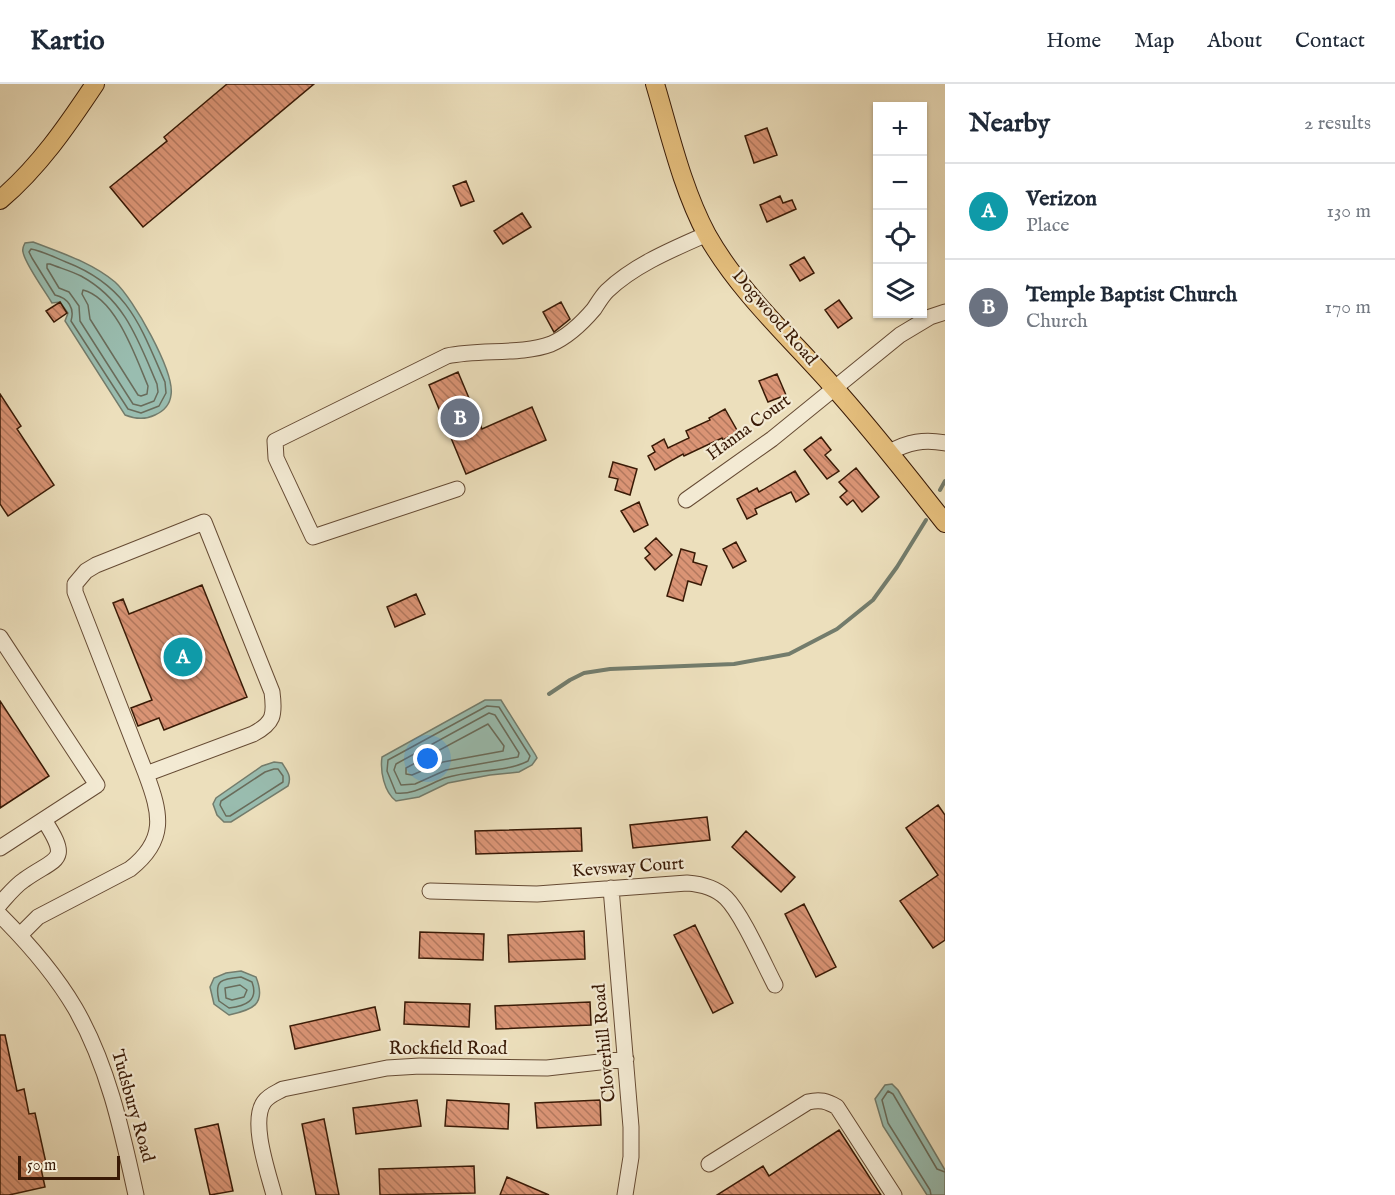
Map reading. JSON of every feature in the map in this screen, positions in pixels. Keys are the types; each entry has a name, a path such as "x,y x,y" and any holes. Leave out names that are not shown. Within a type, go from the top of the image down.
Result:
{"main road":[{"path":"0,200 15,188 42,158 95,84"},
{"name":"Dogwood Road","path":"655,84 678,161 707,234 725,262 751,295 890,452 945,523"}],"street":[{"path":"457,489 313,537 276,458 275,441 447,356 467,351 536,348 552,343 580,323 606,291 624,277 676,248 707,234"},
{"name":"Hanna Court","path":"686,500 728,468 772,439 900,335 930,317 945,312"},
{"path":"890,452 906,444 919,441 945,442"},
{"path":"20,935 38,917 130,869 151,849 156,836 159,812 75,592 75,584 86,571 96,565 204,522 272,692 274,708 272,718 268,725 253,734 146,774"},
{"path":"0,637 97,785 0,848"},
{"path":"0,904 15,887 53,863 57,856 58,847 55,837 44,820"},
{"name":"Kevsway Court","path":"430,891 537,894 687,883 701,884 726,898 775,985"},
{"name":"Cloverhill Road","path":"611,888 632,1127 631,1157 625,1195"},
{"name":"Tudsbury Road","path":"0,915 54,976 75,1009 96,1052 111,1091 136,1195"},
{"name":"Rockfield Road","path":"274,1195 259,1130 259,1118 263,1103 271,1095 283,1089 387,1068 420,1066 547,1068 626,1059"},
{"path":"709,1164 808,1102 827,1101 837,1107 894,1195"}],"water":[{"path":"33,242 96,269 115,282 123,291 142,319 160,353 166,370 171,395 168,404 161,411 144,418 125,415 65,321 68,313 60,302 52,303 27,263 23,248 25,243"},
{"path":"485,700 501,700 537,758 532,765 519,772 448,783 419,797 396,801 388,792 384,781 382,757"},
{"path":"274,762 282,763 287,771 288,786 231,822 224,822 217,815 213,804 216,798 262,766"},
{"path":"241,971 256,977 260,994 251,1008 229,1015 214,1004 210,987 214,978 226,973"},
{"path":"892,1084 898,1090 945,1170 945,1195 927,1195 883,1126 875,1099 885,1085"}],"building":[{"path":"227,84 314,84 143,227 110,187 167,141 164,137"},
{"path":"767,128 777,155 754,163 745,136"},
{"path":"466,181 474,201 461,206 453,186"},
{"path":"780,196 783,203 792,200 796,209 767,222 760,205"},
{"path":"522,213 531,227 503,244 494,231"},
{"path":"804,257 814,273 800,281 790,265"},
{"path":"839,300 852,318 838,328 825,310"},
{"path":"60,302 67,313 54,322 46,311"},
{"path":"561,302 570,319 554,332 543,312"},
{"path":"458,372 482,429 532,407 546,440 466,474 429,385"},
{"path":"777,374 786,395 768,402 759,381"},
{"path":"0,394 21,426 17,429 54,485 8,516 0,504"},
{"path":"725,409 738,432 684,456 683,454 655,470 648,456 655,452 652,446 664,439 668,448 689,438 686,431 710,420 709,418"},
{"path":"821,437 831,450 825,455 839,471 827,479 804,450"},
{"path":"613,462 637,469 630,495 615,490 618,479 609,477"},
{"path":"856,468 879,497 862,512 853,500 847,505 840,497 847,491 839,482"},
{"path":"795,471 809,494 796,502 791,492 755,509 757,514 747,519 737,499 757,488 759,492"},
{"path":"639,502 648,525 634,532 621,511"},
{"path":"656,538 672,555 655,570 645,558 650,554 645,548"},
{"path":"736,542 746,561 733,568 723,549"},
{"path":"681,549 695,553 693,562 707,566 701,585 688,581 683,601 667,596"},
{"path":"202,585 247,697 164,730 159,718 138,726 131,708 152,700 113,603 123,599 129,614"},
{"path":"416,594 425,614 395,627 387,607"},
{"path":"0,701 49,776 0,808"},
{"path":"938,805 945,815 945,940 933,948 900,901 938,875 906,828"},
{"path":"707,817 710,840 633,848 630,825"},
{"path":"581,828 582,851 476,854 475,831"},
{"path":"746,831 795,877 781,892 732,847"},
{"path":"804,904 836,967 816,977 785,914"},
{"path":"695,925 733,1003 713,1013 674,935"},
{"path":"584,931 585,959 509,962 508,935"},
{"path":"420,932 484,934 483,960 419,958"},
{"path":"405,1002 470,1004 469,1027 404,1024"},
{"path":"590,1002 591,1025 496,1029 495,1006"},
{"path":"375,1007 380,1030 295,1049 290,1026"},
{"path":"0,1035 5,1035 17,1091 24,1089 29,1114 35,1113 46,1163 40,1164 45,1187 9,1195 0,1195"},
{"path":"417,1100 421,1126 356,1134 353,1108"},
{"path":"447,1100 509,1104 508,1129 445,1126"},
{"path":"600,1100 601,1125 537,1128 535,1103"},
{"path":"324,1119 339,1195 316,1195 302,1124"},
{"path":"218,1124 233,1191 210,1195 195,1129"},
{"path":"839,1130 881,1195 717,1195 763,1166 769,1176"},
{"path":"474,1166 475,1193 380,1195 379,1169"},
{"path":"507,1177 549,1195 500,1195"}],"waterway":[{"path":"940,490 945,481"},
{"path":"549,694 584,673 610,669 734,664 789,654 837,629 873,600 926,520"}],"place":[{"name":"Temple Baptist Church","path":"460,418"},
{"name":"Verizon","path":"183,657"}]}
